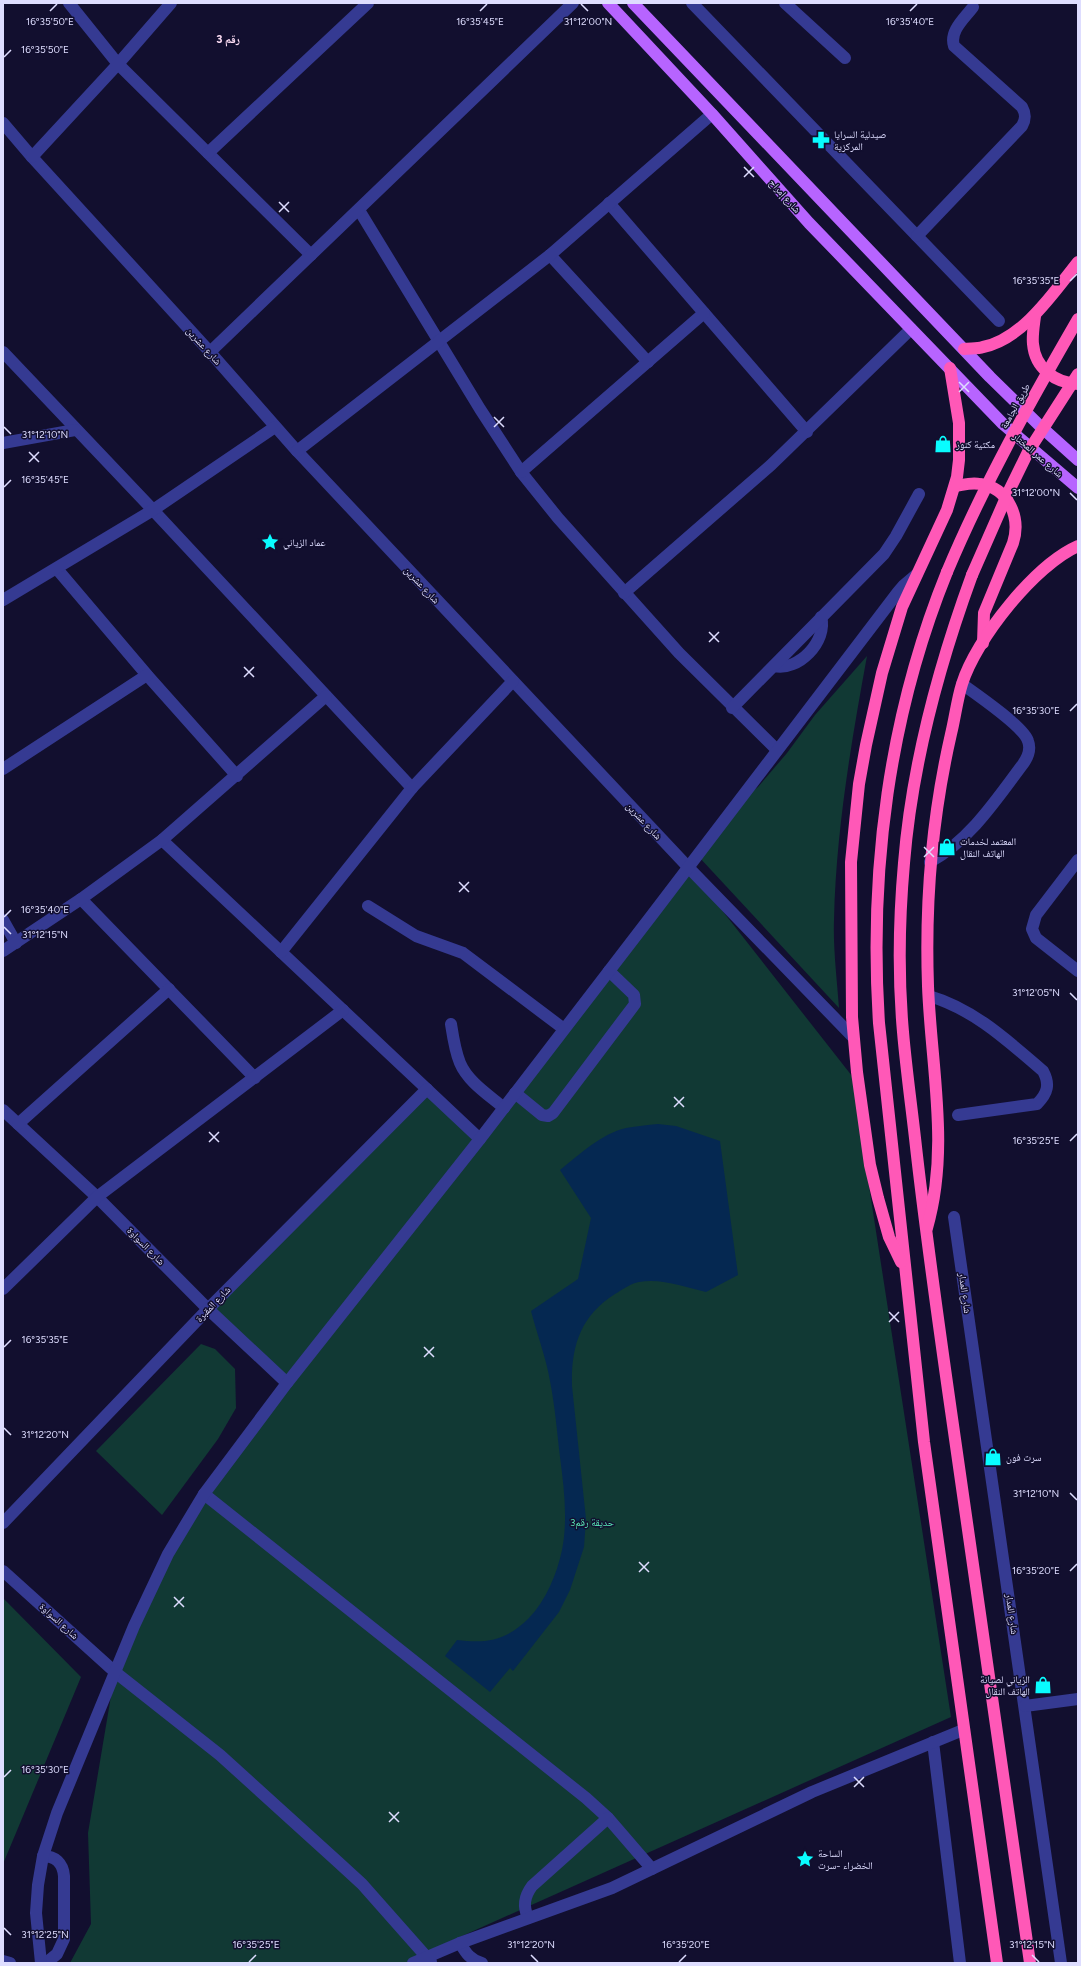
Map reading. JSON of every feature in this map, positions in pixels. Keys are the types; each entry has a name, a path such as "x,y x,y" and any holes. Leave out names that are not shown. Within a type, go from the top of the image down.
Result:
{"highway":[{"path":"964,349 982,348 992,344 1035,316 1078,262"},
{"path":"1035,316 1033,342 1038,361 1051,376 1060,381 1078,384"},
{"name":"طريق الجامعة","path":"997,1963 963,1730 924,1442 879,1023 875,937 877,893 880,850 891,772 902,711 923,637 947,572 989,479 1078,319"},
{"path":"905,1269 889,1237 870,1165 853,1037 851,862 859,784 882,673 902,607 947,510 955,486 959,460 959,423 950,368"},
{"path":"1030,1963 926,1233 903,1031 900,974 900,917 904,860 911,803 920,752 935,687 952,631 972,575 1002,506 1028,452 1078,374"},
{"path":"955,486 980,484 997,490 1009,503 1015,518 1016,535 984,613 982,643"},
{"path":"926,1233 935,1195 939,1151 939,1119 929,996 928,882 939,795 962,684 982,643 1012,603 1055,558 1078,546"}],"main road":[{"name":"شارع إمراح","path":"608,3 712,114 809,223 950,368"},
{"path":"633,3 1017,405 1078,460"},
{"name":"شارع عمر المختار","path":"950,368 1003,424 1078,488"}],"street":[{"path":"69,3 118,64 311,255"},
{"path":"32,157 118,64 171,3"},
{"path":"208,154 368,3"},
{"path":"210,352 573,3"},
{"path":"692,3 999,321"},
{"path":"785,3 845,58"},
{"path":"917,236 1022,126 1026,115 1022,107 954,46 952,37 954,32 973,7"},
{"path":"297,451 550,255 712,114"},
{"name":"شارع عشرين","path":"3,123 32,157 210,352 297,451 688,867 853,1037"},
{"path":"609,203 807,432"},
{"path":"359,210 439,342 521,472 558,518 624,593 732,708 777,750"},
{"path":"550,255 648,362"},
{"path":"521,472 704,313"},
{"path":"624,593 807,432 911,329"},
{"path":"3,352 75,430 153,510 412,788"},
{"path":"3,600 57,569 153,510 275,427"},
{"path":"3,443 75,430"},
{"path":"732,708 884,554 896,536 919,494"},
{"path":"57,569 237,776"},
{"path":"41,1963 36,1913 38,1885 43,1856 57,1813 134,1626 168,1554 204,1494 287,1383 504,1108 904,585 917,574"},
{"path":"3,768 147,674"},
{"path":"282,952 412,788 513,681"},
{"path":"930,862 944,854 966,835 1023,764 1028,753 1028,740 1022,731 962,684"},
{"path":"3,951 16,944 162,840 237,776 326,696"},
{"path":"162,840 480,1139"},
{"path":"1078,860 1036,915 1032,929 1036,938 1078,971"},
{"path":"81,898 255,1078"},
{"path":"368,906 416,936 457,950 469,957 564,1029"},
{"path":"3,920 16,944"},
{"path":"515,1093 545,1116 551,1115 563,1101 636,1004 634,995 609,971"},
{"path":"18,1124 168,989"},
{"path":"929,996 954,1005 976,1016 1043,1071 1047,1079 1048,1089 1044,1097 1037,1104 958,1115"},
{"path":"3,1289 97,1197 343,1010"},
{"path":"450,1024 457,1055 463,1069 473,1081 504,1108"},
{"name":"شارع المقبرة","path":"3,1523 208,1309 427,1089"},
{"name":"شارع السواوة","path":"3,1110 97,1197 208,1309 287,1383"},
{"name":"شارع المدار","path":"954,1217 1061,1963"},
{"path":"204,1494 579,1793 608,1818 652,1869"},
{"name":"شارع السواوة","path":"3,1570 115,1672 220,1755 338,1862 362,1884 429,1960"},
{"path":"1025,1706 1078,1699"},
{"path":"413,1963 429,1960 460,1943 612,1888 812,1792 963,1730"},
{"path":"933,1742 960,1963"},
{"path":"528,1918 524,1903 528,1891 532,1886 608,1818"},
{"path":"43,1856 55,1859 63,1869 64,1876 64,1939 57,1954 46,1963"},
{"path":"460,1943 467,1955 474,1961 482,1963"},
{"path":"3,1961 10,1963"}],"green space":[{"path":"867,656 845,788 835,887 834,931 839,1008 699,857 745,797 758,787 787,753 815,715"},
{"name":"حديقة رقم3","path":"688,867 852,1076 951,1717 413,1958 406,1963 70,1963 91,1924 88,1833 115,1672 168,1554 287,1384 208,1309 427,1089 480,1139"},
{"path":"201,1344 215,1349 235,1369 236,1408 218,1439 162,1515 96,1451"},
{"path":"3,1598 81,1677 3,1864"}],"water":[{"path":"658,1124 676,1126 720,1141 738,1275 706,1292 665,1282 648,1281 636,1283 615,1294 603,1303 593,1312 586,1322 576,1346 572,1372 572,1386 586,1519 584,1547 570,1590 559,1612 513,1671 510,1668 490,1692 445,1656 457,1640 488,1641 496,1639 513,1631 529,1618 546,1595 554,1577 560,1559 564,1539 564,1492 553,1400 546,1364 531,1311 578,1279 591,1218 560,1170 591,1145 608,1135 626,1128"}],"place":[{"name":"صيدلية السرايا المركزية","path":"821,140"},
{"name":"مكتية كنوز","path":"943,444"},
{"name":"عماد الزياني","path":"270,542"},
{"name":"المعتمد لخدمات الهاتف النقال","path":"947,847"},
{"name":"سرت فون","path":"993,1457"},
{"name":"الزياني لصيانة الهاتف النقال","path":"1043,1685"},
{"name":"الساحة الخضراء -سرت","path":"805,1859"}],"district":[{"name":"رقم 3","path":"228,39"}]}
